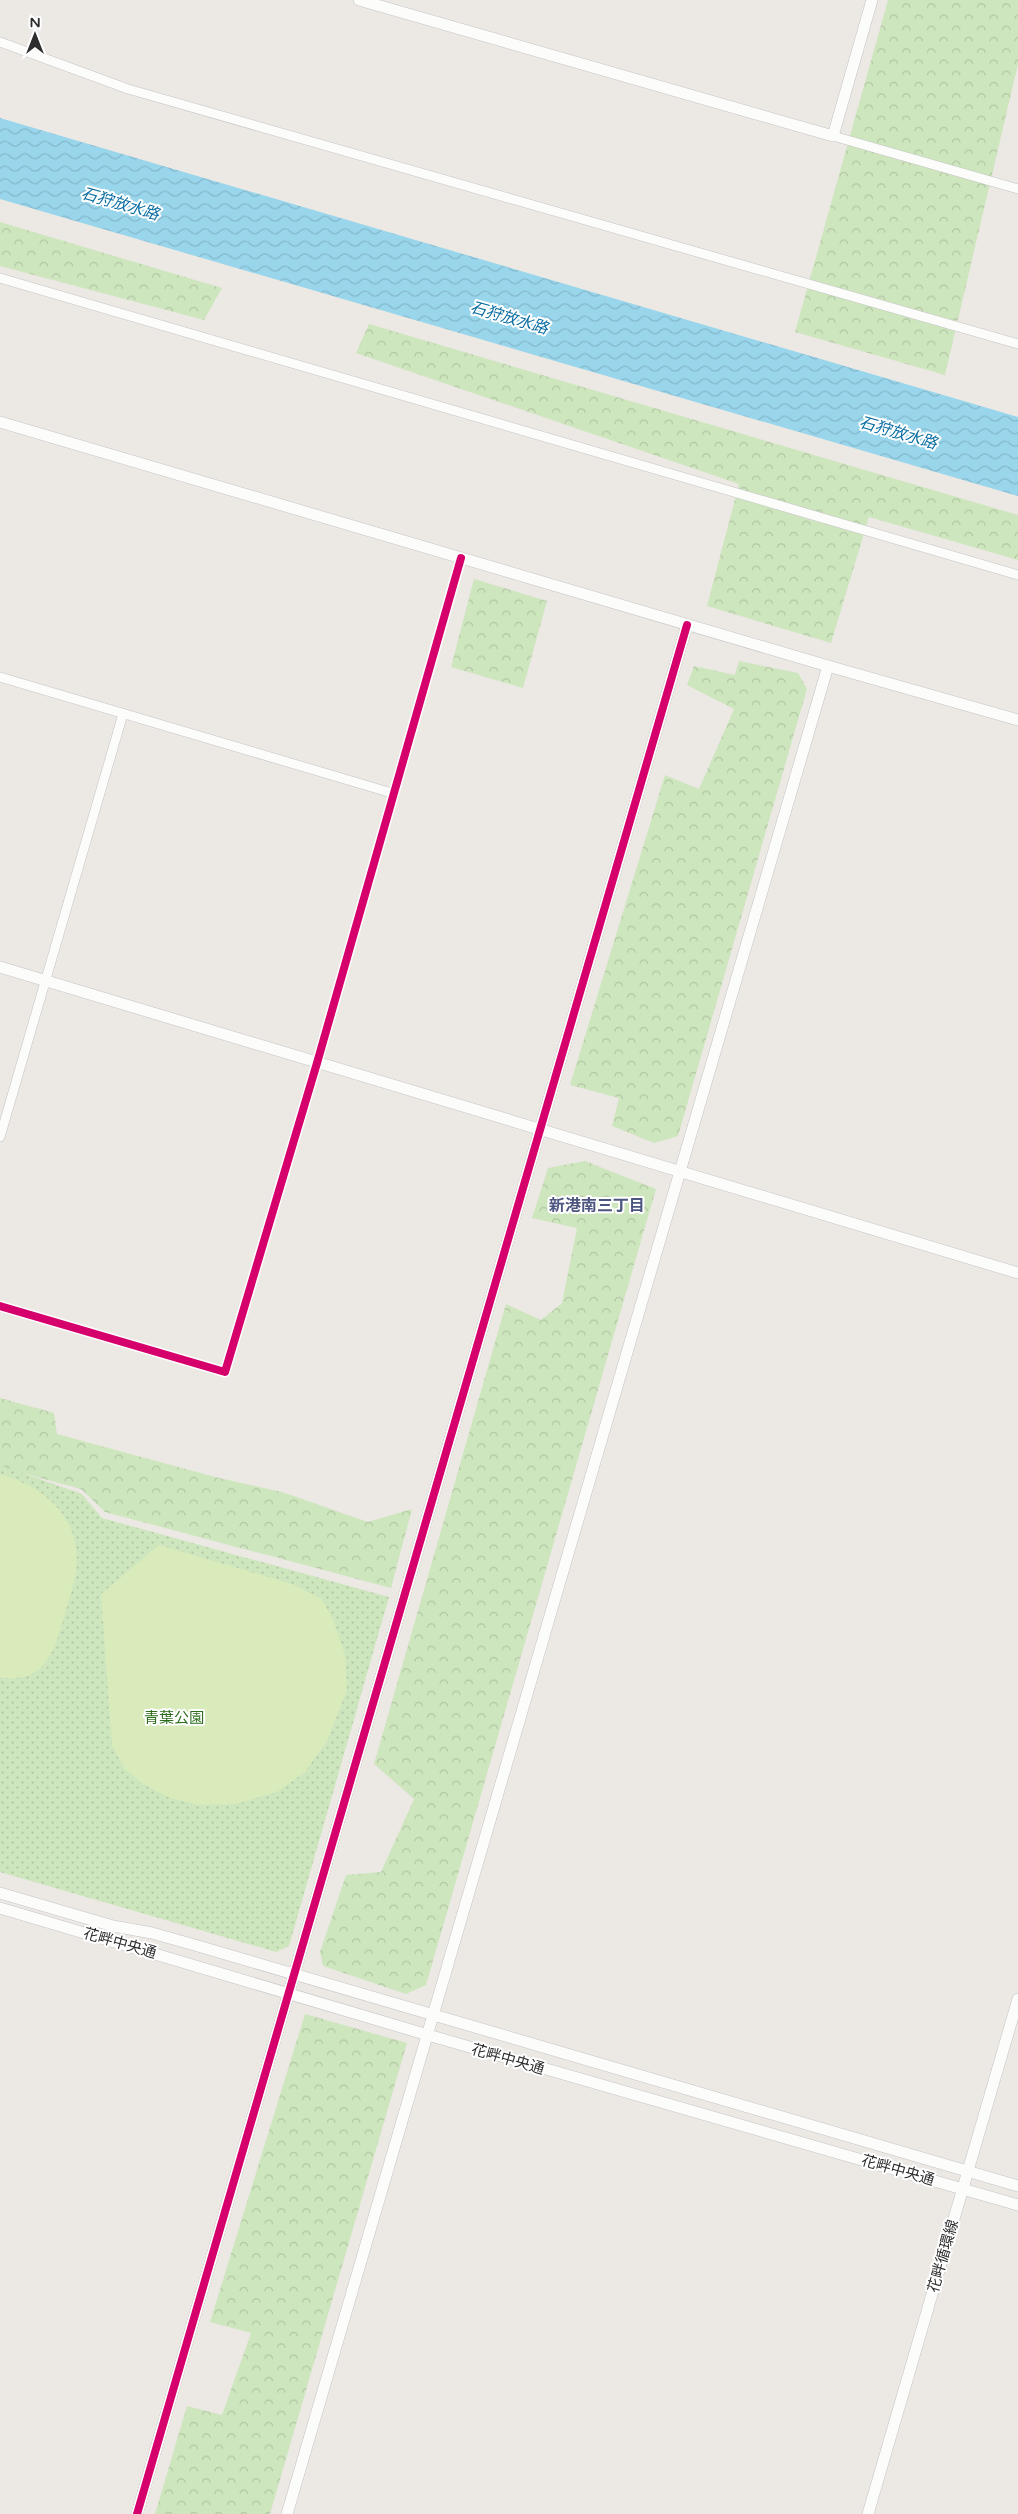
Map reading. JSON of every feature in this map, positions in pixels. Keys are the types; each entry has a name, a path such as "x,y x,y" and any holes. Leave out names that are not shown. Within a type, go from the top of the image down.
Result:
{"street":[{"path":"359,0 1018,189"},
{"path":"833,136 872,0"},
{"path":"0,42 128,88 1018,344"},
{"path":"0,278 1018,575"},
{"path":"0,422 828,666 1018,720"},
{"path":"0,1306 225,1372 317,1063 392,793 461,558"},
{"path":"137,2514 296,1975 687,624"},
{"path":"287,2514 828,666"},
{"path":"0,677 392,793"},
{"path":"0,1137 124,714"},
{"path":"0,967 1018,1273"},
{"name":"花畔中央通","path":"0,1893 296,1975 1018,2186"},
{"name":"花畔中央通","path":"0,1908 290,1995 1018,2205"},
{"name":"花畔循環線","path":"868,2514 1018,1999"}],"green space":[{"path":"888,0 1018,0 1018,64 945,375 795,332"},
{"path":"0,222 222,288 204,320 0,266"},
{"path":"369,324 1018,515 1018,560 869,517 831,643 707,606 739,484 356,353"},
{"path":"474,579 547,601 523,688 451,667"},
{"path":"739,661 798,673 807,689 678,1136 654,1143 612,1126 619,1098 570,1085 665,775 699,789 734,709 687,685 694,666 735,675"},
{"path":"585,1161 656,1189 426,1985 406,1994 323,1966 320,1952 346,1875 381,1872 414,1799 374,1764 506,1304 541,1320 562,1303 577,1228 532,1218 548,1168"},
{"path":"0,1398 54,1413 57,1434 215,1477 282,1492 368,1522 412,1509 391,1588 105,1512 81,1489 0,1467"},
{"name":"青葉公園","path":"0,1465 82,1494 102,1518 389,1597 289,1946 276,1952 0,1872"},
{"path":"0,1474 33,1488 47,1497 58,1508 74,1537 77,1554 74,1582 53,1649 39,1669 29,1675 16,1678 0,1677"},
{"path":"159,1545 292,1584 322,1599 334,1622 345,1655 347,1690 327,1741 305,1772 277,1792 236,1804 198,1805 170,1798 143,1784 125,1769 112,1745 101,1594"},
{"path":"305,2014 407,2043 270,2514 155,2514 187,2406 222,2415 251,2333 210,2322"}],"water":[{"name":"石狩放水路","path":"0,118 1018,417 1018,496 0,199"}],"cycle path":[{"path":"0,1306 225,1372 317,1063 461,558"},
{"path":"137,2514 687,625"}],"district":[{"name":"新港南三丁目","path":"597,1206"}]}
